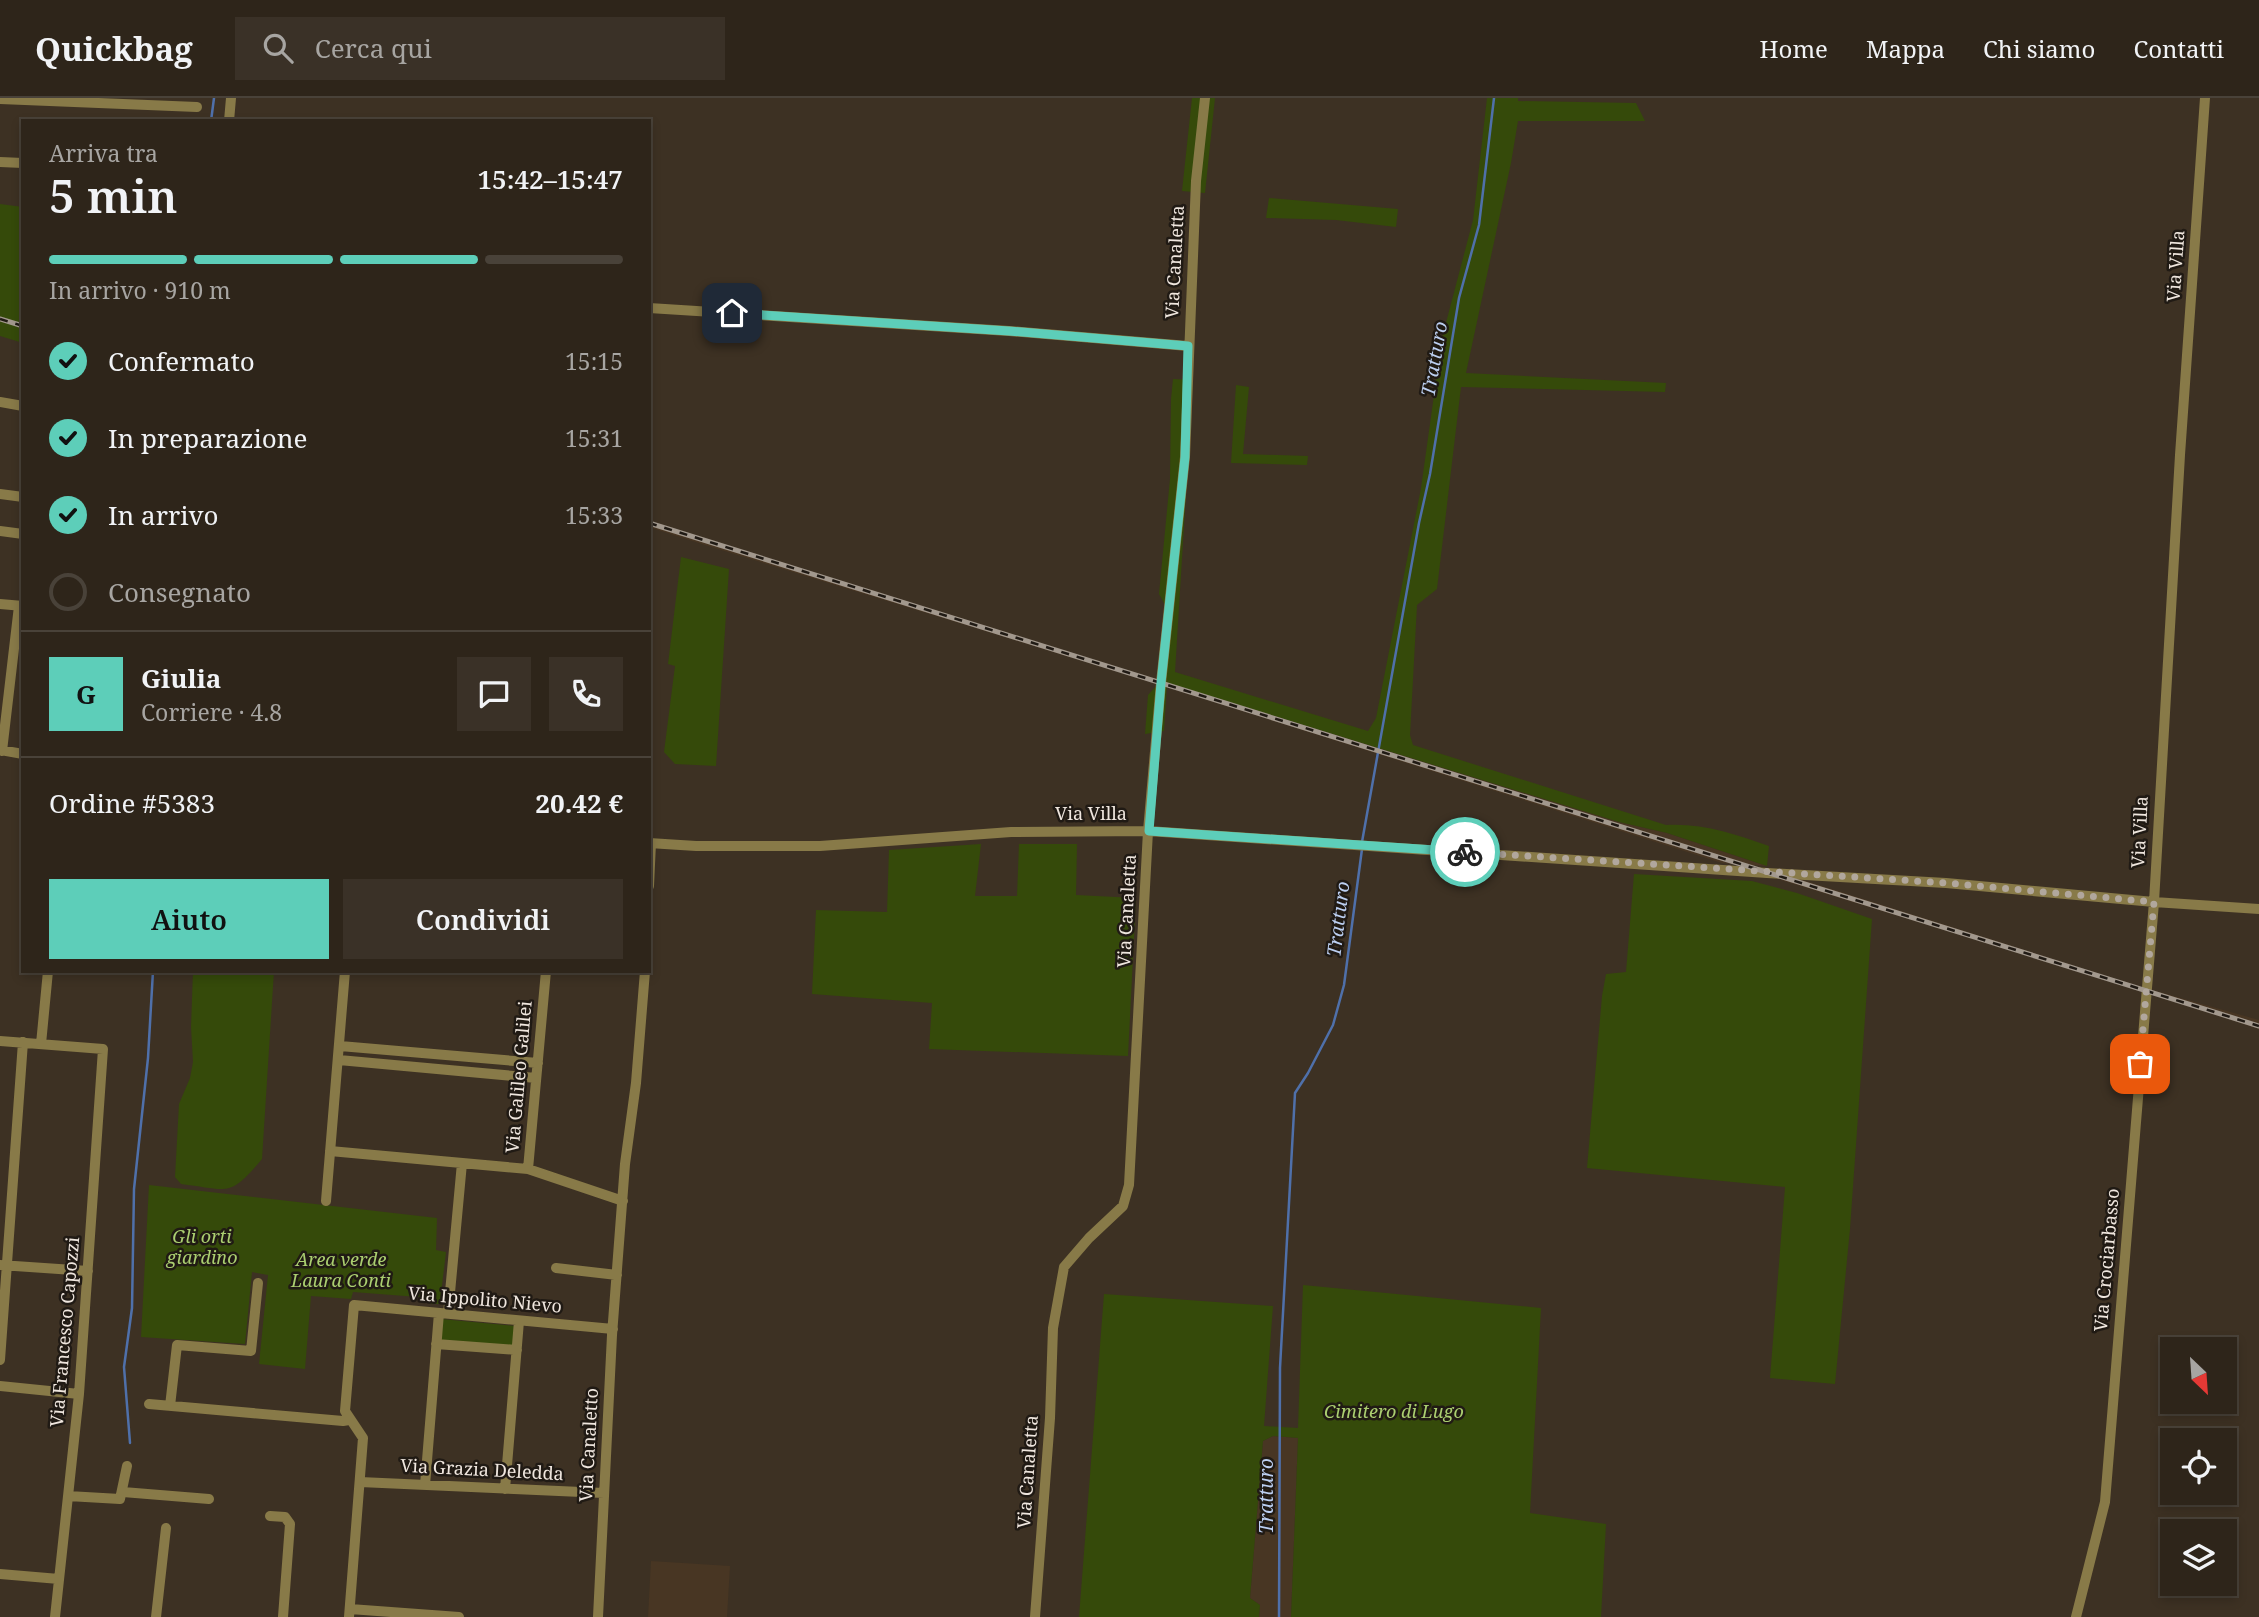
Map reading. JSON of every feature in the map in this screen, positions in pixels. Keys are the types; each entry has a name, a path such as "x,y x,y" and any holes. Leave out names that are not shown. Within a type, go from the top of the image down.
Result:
{"street":[{"path":"229,119 231,98"},
{"name":"Via Canaletta","path":"1035,1617 1050,1418 1053,1328 1064,1267 1089,1238 1123,1206 1129,1185 1149,831 1161,683 1185,457 1196,181 1205,98"},
{"name":"Via Villa","path":"651,843 695,846 820,846 1011,832 1149,831 1946,883 2154,902 2180,455 2205,98"},
{"path":"0,99 197,107"},
{"path":"0,162 21,163"},
{"path":"651,308 1009,331 1188,346"},
{"path":"0,402 21,406"},
{"path":"0,494 21,497"},
{"path":"0,531 21,534"},
{"path":"0,604 21,606 1,750 21,754"},
{"path":"9,688 21,690"},
{"path":"2154,902 2259,909"},
{"name":"Via Crociarbasso","path":"2076,1617 2105,1502 2154,902"},
{"path":"0,1041 41,1044 48,973"},
{"path":"326,1201 345,973"},
{"name":"Via Galileo Galilei","path":"546,973 528,1169 623,1201"},
{"name":"Via Canaletto","path":"598,1617 613,1329 625,1164 636,1083 645,973"},
{"path":"0,1360 4,1265 23,1042"},
{"name":"Via Francesco Capozzi","path":"41,1044 103,1049 79,1394 55,1617"},
{"path":"340,1046 538,1063"},
{"path":"339,1060 537,1078"},
{"path":"330,1151 528,1169"},
{"path":"425,1485 436,1344 443,1314 463,1163"},
{"path":"4,1265 88,1271"},
{"path":"556,1268 617,1275"},
{"path":"170,1406 177,1345 251,1351 258,1283"},
{"name":"Via Ippolito Nievo","path":"349,1420 345,1411 354,1305 613,1329"},
{"path":"505,1489 519,1321"},
{"path":"436,1344 517,1350"},
{"path":"0,1386 79,1394"},
{"path":"149,1404 349,1420 363,1438 349,1613 458,1617"},
{"path":"68,1496 120,1499 127,1466"},
{"name":"Via Grazia Deledda","path":"359,1482 604,1493"},
{"path":"122,1492 209,1499"},
{"path":"270,1516 285,1517 290,1522 283,1617"},
{"path":"156,1617 166,1528"},
{"path":"0,1574 59,1580"}],"shaded area":[{"path":"651,522 1159,680 1158,684 651,528"},
{"path":"1167,683 1619,822 1667,833 1767,866 1722,863 1167,687"},
{"path":"1800,879 2141,987 2141,990 1781,880"},
{"path":"2152,990 2259,1020 2259,1029 2151,993"},
{"path":"1273,1436 1298,1438 1291,1617 1259,1617 1260,1605 1250,1598 1263,1441"},
{"path":"651,1561 730,1566 727,1617 648,1617"}],"green space":[{"path":"1192,98 1215,98 1205,193 1182,191"},
{"path":"1487,98 1636,103 1645,121 1518,121 1466,373 1666,383 1665,392 1461,387 1437,589 1417,605 1410,735 1413,745 1666,825 1706,828 1769,846 1767,866 1667,833 1619,822 1167,683 1164,731 1145,734 1148,695 1158,684 1165,605 1159,594 1170,479 1173,379 1193,380 1175,672 1368,731 1376,718 1421,488 1442,338 1473,220"},
{"path":"1269,198 1398,209 1396,227 1336,220 1266,218"},
{"path":"0,204 21,207 21,342 0,336"},
{"path":"1236,385 1249,387 1243,454 1308,456 1307,465 1231,463"},
{"path":"681,557 729,569 716,766 675,764 664,752 675,666 668,664"},
{"path":"981,844 975,896 1017,896 1019,844 1077,844 1076,895 1136,898 1128,1056 929,1049 932,1003 812,994 816,910 887,912 889,850"},
{"path":"1634,874 1752,881 1797,893 1872,919 1850,1229 1835,1384 1770,1378 1785,1187 1587,1168 1602,996 1606,974 1626,972"},
{"path":"193,973 274,973 262,1159 235,1186 227,1188 181,1184 175,1177 179,1104 190,1078 193,1062"},
{"name":"Gli orti giardino","path":"149,1185 437,1218 436,1250 446,1252 440,1302 431,1304 431,1298 353,1292 351,1299 311,1296 305,1369 259,1364 268,1275 252,1272 245,1344 141,1337"},
{"name":"Cimitero di Lugo","path":"1303,1285 1541,1308 1530,1513 1606,1524 1601,1617 1291,1617 1298,1438 1273,1436 1263,1441 1250,1598 1260,1605 1259,1617 1079,1617 1104,1294 1273,1306 1264,1426 1298,1428"},
{"path":"441,1319 515,1326 514,1347 439,1342"}],"waterway":[{"path":"211,119 214,98"},
{"name":"Tratturo","path":"1362,842 1430,474 1459,298 1479,225 1494,98"},
{"name":"Tratturo","path":"1279,1617 1280,1368 1295,1093 1333,1025 1344,985 1362,849"},
{"path":"130,1443 124,1367 132,1308 134,1189 148,1058 153,973"}],"railway":[{"path":"0,319 21,325"},
{"path":"651,524 2259,1026"}],"way so far":[{"path":"1465,852 1946,883 2154,902 2140,1064"}],"route":[{"path":"732,313 1188,346 1185,457 1161,683 1149,831 1465,852"}],"park label":[{"name":"Area verde Laura Conti","path":"341,1270"}]}
